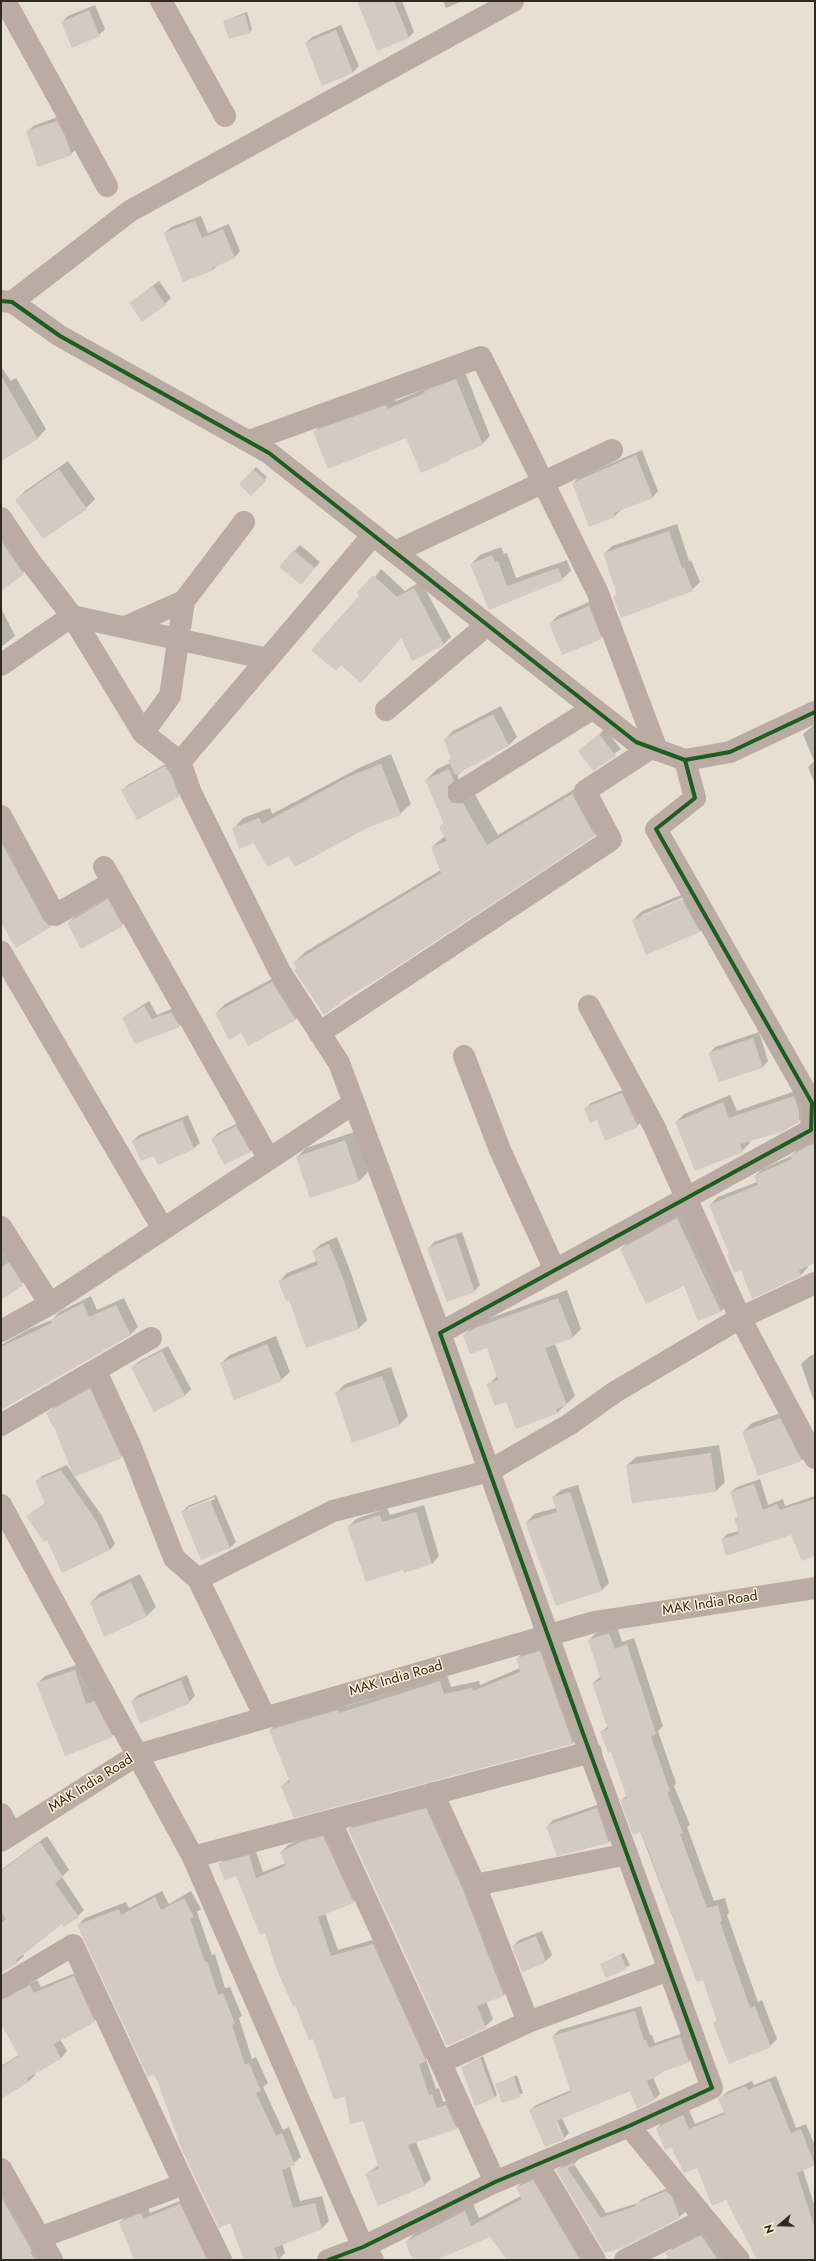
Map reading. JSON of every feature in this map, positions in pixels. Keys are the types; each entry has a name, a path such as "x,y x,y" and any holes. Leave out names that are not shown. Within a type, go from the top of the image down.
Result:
{"street":[{"path":"5,1 107,186"},
{"path":"161,1 225,116"},
{"path":"513,1 130,211 7,301 60,336 270,453 592,709 636,742 685,760 730,752 815,712"},
{"path":"249,441 481,358 597,591 654,749"},
{"path":"395,552 612,450"},
{"path":"1,518 29,560 72,616 143,733 180,762 191,793 279,970 318,1033 339,1063 440,1333 547,1635 591,1752 626,1854 712,2088 629,2126 495,2182 368,2254 328,2260"},
{"path":"143,733 170,696 184,601 244,522"},
{"path":"180,762 373,534"},
{"path":"125,627 184,601"},
{"path":"1,664 72,616 268,659"},
{"path":"386,710 487,625"},
{"path":"459,792 592,709"},
{"path":"318,1033 611,840 585,791 654,749"},
{"path":"440,1333 685,1197 811,1130 812,1103 656,829 695,798 685,760"},
{"path":"1,816 55,915 108,875 269,1159"},
{"path":"1,952 163,1229"},
{"path":"588,1006 654,1126 740,1318 813,1447"},
{"path":"464,1056 500,1150 555,1270"},
{"path":"1,1331 50,1304 354,1103"},
{"path":"1,1227 50,1304"},
{"path":"198,1579 333,1511 489,1471 570,1424 615,1392 740,1318 815,1283"},
{"path":"1,1425 151,1338"},
{"path":"96,1371 130,1445 174,1558 198,1579 265,1717"},
{"path":"1,1505 193,1857 368,2254"},
{"name":"MAK India Road","path":"7,1837 137,1754 594,1622 815,1588"},
{"path":"193,1857 331,1822 433,1793 591,1752"},
{"path":"433,1793 475,1885 528,2022"},
{"path":"1,1814 7,1837"},
{"path":"331,1822 442,2062 495,2182"},
{"path":"475,1885 626,1854"},
{"path":"1,1988 73,1945 221,2260"},
{"path":"442,2062 528,2022 669,1970"},
{"path":"629,2126 739,2260"},
{"path":"538,2164 595,2260"},
{"path":"1,2169 52,2260"},
{"path":"40,2238 184,2184"},
{"path":"625,2260 706,2219"}],"building":[{"path":"357,1 394,1 409,38 377,51"},
{"path":"89,10 100,36 72,48 61,22"},
{"path":"245,14 250,33 229,39 223,21"},
{"path":"336,30 353,73 322,86 305,43"},
{"path":"57,121 65,136 72,155 38,167 26,131"},
{"path":"195,221 202,238 223,229 235,258 213,268 214,270 183,282 164,233"},
{"path":"153,286 166,305 142,322 129,303"},
{"path":"1,376 38,439 1,461"},
{"path":"456,379 483,445 449,459 449,461 421,473 406,438 328,469 313,431 386,405 388,409 425,393 424,391"},
{"path":"636,455 653,498 614,513 615,517 589,527 572,483"},
{"path":"59,469 87,509 43,539 15,500"},
{"path":"253,469 266,481 251,496 239,484"},
{"path":"669,531 682,568 684,567 693,591 621,618 613,597 617,595 603,553"},
{"path":"1,541 24,574 1,591"},
{"path":"293,550 315,568 301,585 279,567"},
{"path":"492,555 495,562 498,561 507,586 558,568 563,580 489,610 470,564"},
{"path":"373,575 397,597 414,588 444,645 412,661 401,638 361,683 341,665 336,671 311,650 359,596 357,593"},
{"path":"589,606 602,639 562,655 549,623"},
{"path":"493,714 509,746 455,775 448,760 451,759 444,739"},
{"path":"599,734 616,756 593,771 578,751"},
{"path":"381,764 401,815 369,827 295,867 289,856 267,867 254,843 239,849 232,828 259,818 262,824 350,776"},
{"path":"165,766 172,776 179,797 137,820 121,790"},
{"path":"449,769 454,781 448,786 448,798 453,803 463,803 487,845 572,794 595,836 383,976 340,1002 341,1003 324,1015 294,970 297,969 293,963 441,873 431,847 447,841 439,827 444,824 425,780"},
{"path":"1,842 44,921 51,927 16,948 1,923"},
{"path":"108,899 123,926 81,949 67,923"},
{"path":"682,899 700,932 646,955 632,920"},
{"path":"272,982 296,1020 248,1046 241,1033 229,1040 215,1013"},
{"path":"144,1006 152,1019 171,1012 180,1027 135,1044 122,1018"},
{"path":"753,1038 763,1068 719,1082 708,1053"},
{"path":"622,1093 638,1127 605,1141 597,1120 590,1123 584,1108"},
{"path":"794,1096 799,1111 799,1122 782,1132 740,1144 743,1152 695,1171 675,1122 723,1102 729,1118"},
{"path":"182,1120 194,1149 158,1165 154,1156 141,1161 132,1141"},
{"path":"236,1126 251,1152 224,1165 211,1139"},
{"path":"345,1140 359,1182 310,1198 296,1157"},
{"path":"815,1144 815,1263 799,1270 801,1276 752,1299 741,1270 734,1273 727,1255 729,1254 709,1205 758,1185 754,1176 792,1159 790,1156 810,1145"},
{"path":"677,1218 721,1312 698,1321 684,1286 646,1304 620,1249"},
{"path":"456,1237 475,1292 447,1302 427,1248"},
{"path":"329,1244 344,1281 359,1329 306,1348 289,1300 286,1301 278,1281 318,1265 312,1251"},
{"path":"9,1262 23,1285 1,1300 1,1268"},
{"path":"558,1298 573,1338 545,1348 567,1405 556,1409 558,1413 516,1429 506,1402 495,1406 486,1384 498,1380 487,1348 470,1354 463,1335 475,1328"},
{"path":"83,1303 89,1317 116,1305 131,1335 1,1410 1,1347 52,1323 50,1320"},
{"path":"267,1344 282,1381 234,1400 220,1363"},
{"path":"162,1351 185,1396 154,1412 131,1367"},
{"path":"382,1376 400,1426 352,1443 335,1392"},
{"path":"90,1388 122,1458 74,1477 54,1427 46,1413"},
{"path":"780,1418 802,1461 758,1476 742,1432"},
{"path":"711,1453 716,1492 632,1503 626,1465"},
{"path":"61,1470 97,1522 110,1550 62,1573 47,1540 44,1542 26,1516 45,1503 35,1481"},
{"path":"754,1484 763,1510 777,1504 780,1510 815,1499 815,1556 802,1561 791,1535 726,1556 721,1539 739,1534 734,1518 738,1517 730,1492"},
{"path":"570,1492 602,1591 556,1606 525,1522 557,1512 552,1497"},
{"path":"210,1500 230,1548 201,1560 181,1512"},
{"path":"416,1512 432,1564 404,1573 403,1570 366,1582 347,1526 380,1515 382,1522"},
{"path":"131,1582 147,1617 104,1637 90,1602"},
{"path":"609,1633 615,1649 627,1644 656,1734 651,1737 670,1791 667,1792 683,1833 680,1834 707,1908 718,1905 722,1921 720,1922 750,2008 755,2006 771,2047 729,2064 713,2023 717,2021 703,1980 697,1982 647,1847 640,1832 633,1835 620,1800 627,1798 611,1752 608,1753 600,1732 608,1729 592,1683 601,1680 588,1640"},
{"path":"540,1651 573,1744 294,1818 281,1786 290,1782 269,1730 338,1710 339,1713 440,1681 444,1694 472,1688 473,1691 520,1672 516,1658"},
{"path":"75,1670 86,1704 94,1701 113,1737 65,1756 36,1683"},
{"path":"181,1680 190,1703 140,1724 131,1701"},
{"path":"426,1808 463,1890 504,1996 477,2006 486,2028 447,2046 348,1829"},
{"path":"597,1808 609,1843 557,1856 546,1826"},
{"path":"323,1836 354,1903 318,1917 331,1956 373,1944 426,2061 419,2064 429,2095 432,2094 437,2108 446,2105 457,2129 408,2145 425,2186 378,2206 365,2174 379,2168 363,2121 350,2124 345,2096 334,2100 313,2039 309,2040 295,2005 293,2006 275,1965 265,1933 260,1935 236,1876 224,1880 218,1863 249,1855 256,1878 286,1866 280,1852 303,1841"},
{"path":"40,1842 63,1877 55,1883 79,1917 64,1927 62,1924 16,1960 18,1963 1,1973 1,1923 6,1919 1,1912 1,1871"},
{"path":"155,1897 161,1910 184,1898 194,1917 190,1919 205,1962 207,1961 218,1995 223,1993 235,2024 232,2025 245,2065 249,2063 261,2091 256,2093 276,2136 282,2133 295,2165 282,2170 293,2208 315,2203 322,2229 274,2248 279,2260 244,2260 230,2223 219,2228 182,2150 155,2074 148,2077 77,1925 119,1909 121,1915"},
{"path":"536,1936 546,1962 522,1972 512,1946"},
{"path":"621,1955 627,1969 606,1978 600,1964"},
{"path":"74,1976 95,2022 54,2044 61,2059 27,2078 29,2082 1,2099 1,2067 19,2056 1,2024 1,2000 30,1985 34,1993"},
{"path":"635,2011 644,2040 646,2040 649,2048 680,2037 689,2062 659,2073 660,2075 647,2081 655,2100 637,2109 630,2091 556,2121 564,2140 545,2147 529,2110 571,2092 552,2036"},
{"path":"480,2058 495,2098 475,2106 461,2067"},
{"path":"514,2077 521,2097 502,2103 495,2084"},
{"path":"770,2081 791,2133 801,2129 815,2165 797,2173 815,2229 815,2260 757,2260 726,2200 712,2206 697,2168 684,2173 671,2147 665,2150 656,2128 683,2115 689,2129 725,2114 718,2099 720,2097 746,2086 748,2090"},
{"path":"574,2163 575,2165 567,2168 601,2218 636,2206 635,2204 666,2191 672,2197 680,2218 624,2247 605,2253 556,2170"},
{"path":"533,2180 580,2260 507,2260 490,2237 436,2260 413,2260 405,2242 465,2211 471,2226 522,2199 516,2187"},
{"path":"1,2197 32,2251 30,2252 35,2260 1,2260"},
{"path":"180,2204 207,2260 134,2260 119,2222 141,2213 143,2219"},
{"path":"701,2235 718,2260 670,2260 665,2253"}],"cycle path":[{"path":"1,301 12,302 60,336 269,453 636,742 685,760 730,752 815,712"},
{"path":"328,2260 363,2247 495,2182 629,2126 712,2088 440,1333 811,1130 812,1103 656,829 695,798 685,760"}]}
